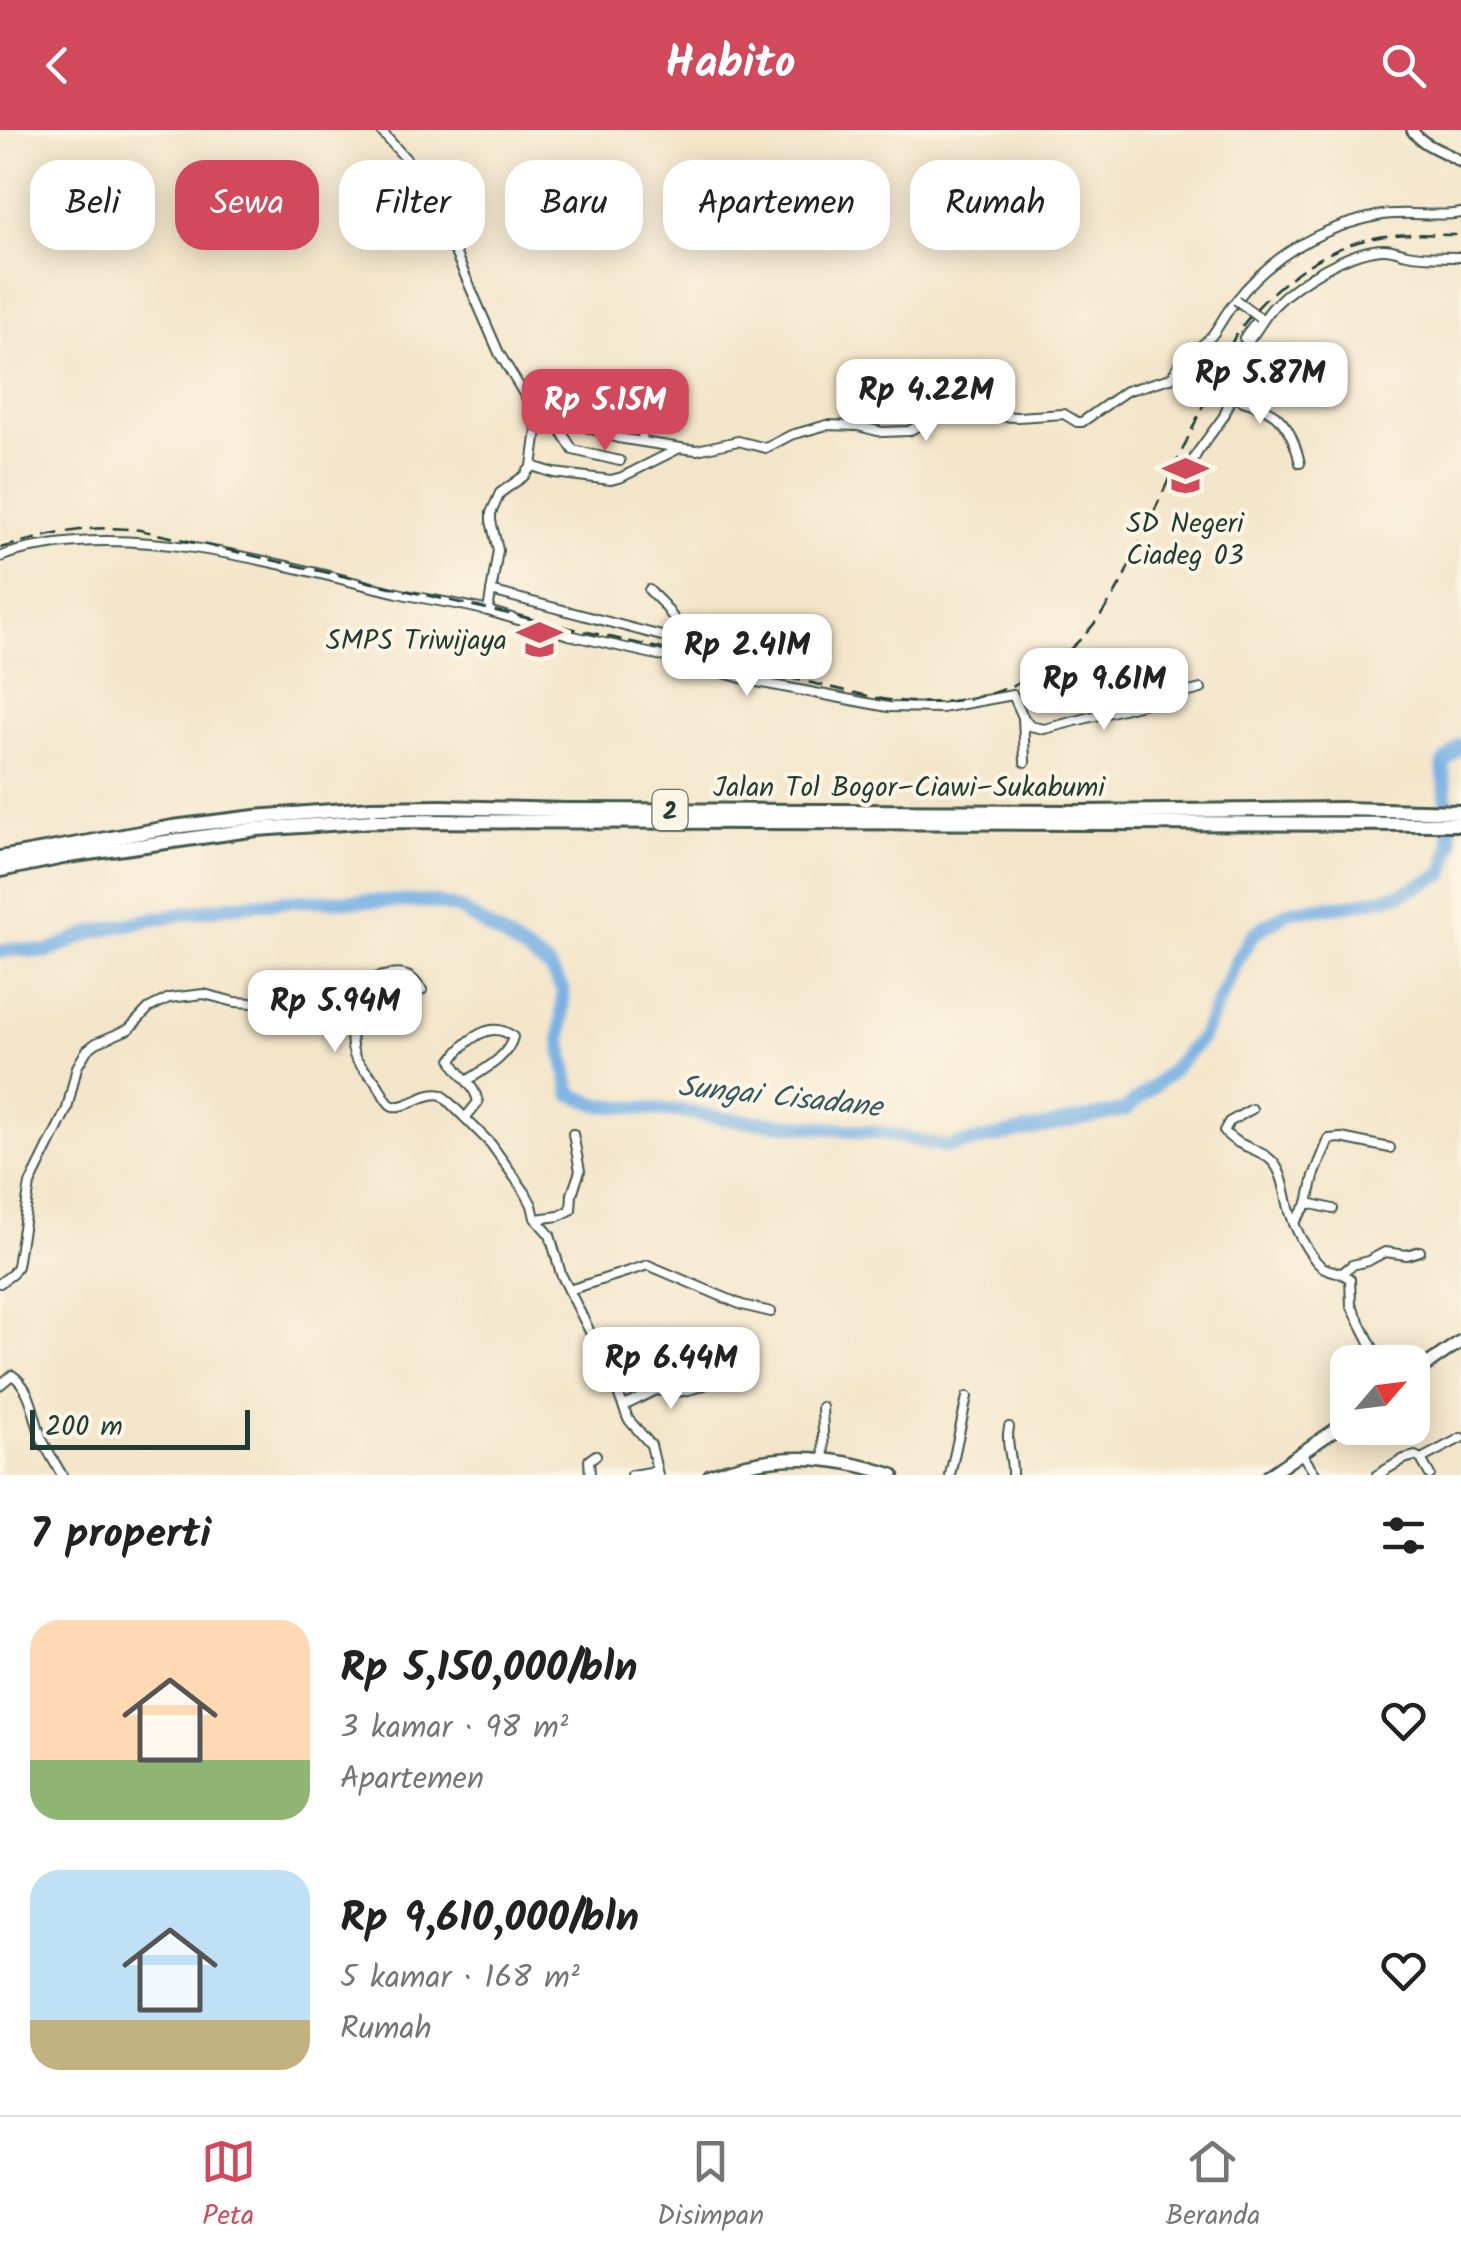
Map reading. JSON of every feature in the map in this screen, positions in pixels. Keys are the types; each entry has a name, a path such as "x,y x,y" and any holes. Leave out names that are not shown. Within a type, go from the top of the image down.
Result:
{"highway":[{"name":"Jalan Tol Bogor–Ciawi–Sukabumi","path":"0,858 173,827 255,817 443,806 1342,816 1461,824"},
{"name":"Jalan Tol Bogor–Ciawi–Sukabumi","path":"0,870 224,833 372,821 1342,816 1461,812"},
{"path":"1430,1363 1461,1341"},
{"path":"1269,1475 1330,1433"},
{"path":"710,1475 756,1461 824,1458 887,1474"}],"street":[{"path":"380,130 407,160 441,212 499,353 536,418 532,466 500,493 493,508 490,521 498,550 488,611"},
{"path":"1412,130 1417,138 1461,162"},
{"path":"536,418 575,422 618,438 698,450 738,441 766,448 791,434 827,425 908,431 932,418 951,415 1061,414 1082,422 1126,391 1171,378 1212,336 1259,274 1302,242 1334,227 1395,213 1461,213"},
{"path":"1186,476 1229,402 1224,362 1243,348 1272,307 1288,293 1320,271 1380,249 1461,257"},
{"path":"1234,354 1258,317 1236,300"},
{"path":"642,441 647,386"},
{"path":"1228,394 1274,414 1287,427 1300,464"},
{"path":"552,418 573,450 620,461"},
{"path":"532,466 611,480 680,448"},
{"path":"0,557 75,541 155,543 266,562 488,611 752,681 888,708 942,708 1009,694 1018,702 1030,726 1044,729 1201,689"},
{"path":"491,591 673,639 680,630 678,623 649,590"},
{"path":"1023,716 1024,762"},
{"path":"348,989 364,980 400,974 414,980 422,990"},
{"path":"0,1283 17,1266 30,1184 67,1110 76,1067 86,1050 132,1027 155,1004 175,997 204,994 252,1003 343,982 353,1003 354,1054 391,1105 437,1092 442,1094 490,1144 531,1202 536,1219 552,1239 560,1269 630,1422 648,1440 657,1473 632,1475"},
{"path":"466,1116 478,1102 476,1091 452,1060 470,1040 500,1029 508,1032 513,1042 506,1052 468,1080"},
{"path":"1252,1109 1229,1122 1224,1131 1232,1140 1273,1162 1294,1223 1318,1264 1350,1278 1352,1305 1372,1345"},
{"path":"536,1219 560,1216 570,1210 580,1171 574,1134"},
{"path":"1294,1223 1308,1202 1330,1139 1390,1148"},
{"path":"1308,1202 1334,1209"},
{"path":"1342,1273 1385,1252 1402,1255 1420,1251"},
{"path":"570,1290 648,1265 742,1305 770,1312"},
{"path":"0,1385 12,1375 24,1387 42,1439 62,1475"},
{"path":"624,1406 656,1390 678,1393 704,1385"},
{"path":"950,1475 967,1398"},
{"path":"822,1407 824,1458"},
{"path":"1009,1428 1006,1445 1012,1458 1012,1475"},
{"path":"1420,1459 1461,1438"},
{"path":"1301,1453 1316,1475"},
{"path":"590,1475 588,1460 596,1455"},
{"path":"1377,1475 1416,1456 1430,1475"}],"waterway":[{"name":"Sungai Cisadane","path":"0,952 47,952 93,932 237,905 302,900 432,902 460,909 548,966 563,990 561,1043 571,1094 600,1105 883,1133 947,1147 1125,1110 1167,1075 1202,1037 1254,933 1290,911 1350,905 1401,894 1444,874 1451,844 1443,764 1461,745"}],"railway":[{"path":"0,548 86,529 140,530 882,699 956,701 1022,681 1052,664 1102,614 1122,581 1235,336 1278,288 1314,262 1354,243 1395,235 1461,235"}],"place":[{"name":"SD Negeri Ciadeg 03","path":"1185,476"},
{"name":"SMPS Triwijaya","path":"540,639"}]}
